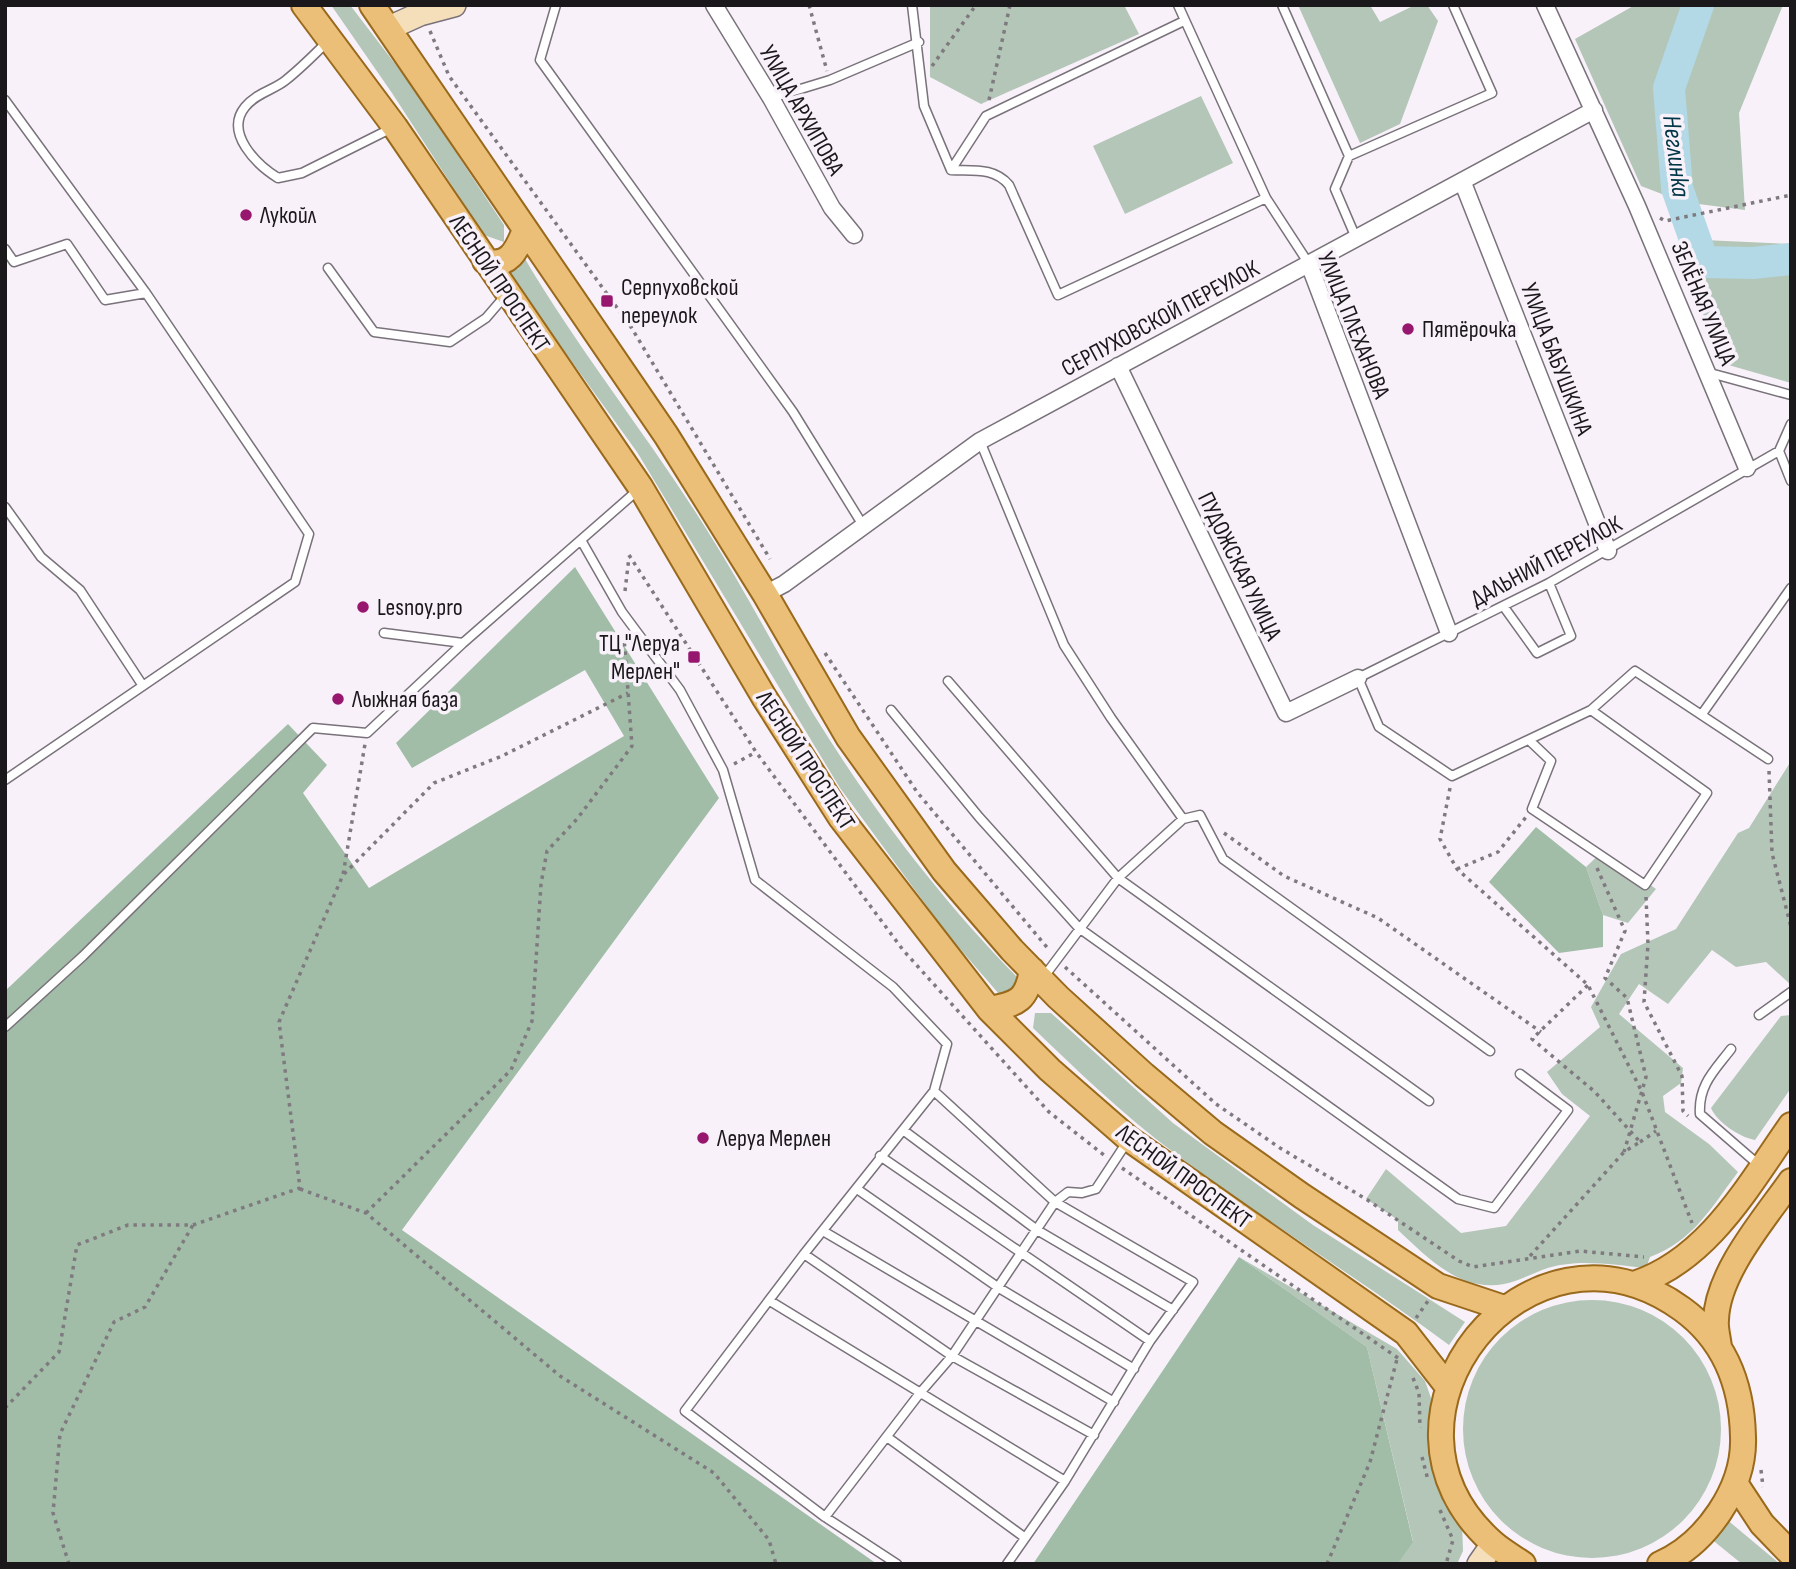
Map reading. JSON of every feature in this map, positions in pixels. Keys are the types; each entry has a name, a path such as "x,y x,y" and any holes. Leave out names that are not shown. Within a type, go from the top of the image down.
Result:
{"main road":[{"name":"ЛЕСНОЙ ПРОСПЕКТ","path":"304,5 395,127 641,488 764,697 841,818 989,1009 1129,1139 1406,1333 1448,1387"},
{"name":"ЛЕСНОЙ ПРОСПЕКТ","path":"372,5 774,589 848,737 944,871 1044,982 1143,1075 1213,1133 1438,1286 1504,1308"},
{"path":"388,28 420,14 454,5"},
{"path":"485,261 495,264 509,260 518,248 525,230"},
{"path":"989,1009 1020,1000 1029,988 1044,982"},
{"path":"1021,1041 1021,1024 1044,982"},
{"path":"1633,1284 1678,1265 1699,1248 1791,1125"},
{"path":"1719,1347 1715,1319 1735,1260 1791,1181"},
{"path":"1524,1564 1486,1554 1448,1472 1442,1444 1442,1415 1448,1387 1469,1343 1504,1308 1544,1287 1588,1279 1633,1284 1667,1298 1686,1312 1719,1347 1734,1377 1742,1409 1743,1443 1735,1483 1721,1508 1699,1537 1672,1562"},
{"path":"1735,1483 1762,1524 1791,1554"}],"street":[{"name":"УЛИЦА АРХИПОВА","path":"714,5 771,98 832,208 854,235"},
{"name":"ЗЕЛЁНАЯ УЛИЦА","path":"1545,5 1710,373 1747,468"},
{"name":"СЕРПУХОВСКОЙ ПЕРЕУЛОК","path":"774,589 864,527 980,441 1594,110"},
{"name":"УЛИЦА БАБУШКИНА","path":"1463,183 1608,551"},
{"name":"УЛИЦА ПЛЕХАНОВА","path":"1308,264 1449,634"},
{"name":"ПУДОЖСКАЯ УЛИЦА","path":"1118,366 1288,718 1359,678"}],"lane":[{"path":"556,5 540,60 793,412 864,527"},
{"path":"912,5 919,42 924,106 951,170"},
{"name":"УЛИЦА ПЛЕХАНОВА","path":"1178,5 1266,198 1308,264"},
{"path":"1282,5 1349,156"},
{"path":"1356,238 1335,190 1349,156 1492,93 1452,5"},
{"path":"951,170 986,116 1184,21"},
{"path":"329,40 284,82 264,91 244,107 237,125 244,145 262,168 278,177 302,173 395,127"},
{"path":"771,98 830,80 919,42"},
{"path":"5,100 146,293 309,534 295,582 5,780"},
{"path":"951,170 991,171 1002,176 1009,185 1058,295 1266,198"},
{"path":"5,249 14,262 67,244 105,300 146,293"},
{"path":"328,268 374,332 450,342 486,318 507,294"},
{"path":"1710,373 1791,395"},
{"path":"1791,424 1779,451 1791,481"},
{"path":"980,441 1064,645 1111,718 1183,818"},
{"name":"ДАЛЬНИЙ ПЕРЕУЛОК","path":"1359,678 1549,583 1779,451"},
{"path":"5,1027 92,946 313,728 367,733 463,643 641,488"},
{"path":"5,508 41,557 80,590 143,686"},
{"path":"581,540 622,612 680,690 723,770 755,880 892,987 947,1044 934,1091 880,1156 685,1411 825,1517 897,1564"},
{"path":"1504,607 1537,653 1572,636 1549,583"},
{"path":"1702,714 1791,588"},
{"path":"384,633 463,643"},
{"path":"1359,678 1378,727 1452,776 1591,710 1634,671 1768,759"},
{"path":"948,681 1118,877 1429,1101"},
{"path":"891,710 979,817 1079,928 1458,1199 1494,1208 1568,1110 1520,1074"},
{"path":"1530,741 1551,761 1529,812 1645,885 1707,793 1591,710"},
{"path":"1044,982 1079,928 1118,877 1183,818 1200,815 1223,859 1490,1051"},
{"path":"1759,1015 1791,992"},
{"path":"1731,1049 1704,1083 1699,1100 1700,1114 1762,1167"},
{"path":"934,1091 1055,1202 1193,1282 1150,1341 1065,1481 1007,1564"},
{"path":"903,1130 1038,1230 1173,1310"},
{"path":"825,1517 920,1393 952,1356 1055,1202 1068,1192 1082,1193 1096,1189 1129,1139"},
{"path":"880,1156 1150,1341"},
{"path":"857,1189 999,1288 1134,1368"},
{"path":"823,1231 975,1323 1114,1402"},
{"path":"804,1254 952,1356 1094,1435"},
{"path":"770,1301 1065,1481"},
{"path":"887,1437 1024,1537"}],"path":[{"path":"809,5 830,80"},
{"path":"922,79 976,5"},
{"path":"986,116 1010,5"},
{"path":"420,14 449,76 631,327 732,492 774,589"},
{"path":"1665,221 1791,195"},
{"path":"366,1213 511,1070 532,1021 541,884 547,851 577,820 632,746 622,612 629,555 757,752 723,770"},
{"path":"822,648 916,792 1058,961 1216,1104 1280,1148 1366,1199 1459,1261 1474,1267 1580,1251 1650,1257"},
{"path":"343,875 434,783 502,755 628,693"},
{"path":"300,1188 279,1022 343,875 367,733"},
{"path":"1768,759 1772,853 1791,927"},
{"path":"1452,776 1440,839 1457,869 1588,985 1642,1092 1695,1229"},
{"path":"1457,869 1498,852 1529,812 1537,823"},
{"path":"1200,815 1284,876 1378,918 1541,1032"},
{"path":"1597,867 1625,931 1605,978 1627,998 1646,1077 1624,1152"},
{"path":"1645,885 1648,921 1644,1002 1682,1076 1683,1111 1693,1120"},
{"path":"1588,985 1532,1039 1595,1091 1640,1142"},
{"path":"1529,1257 1624,1152 1656,1131"},
{"path":"1135,1177 1397,1358 1405,1367"},
{"path":"5,1408 59,1352 77,1245 128,1224 193,1225 300,1188 366,1213 560,1376 715,1473 769,1540 776,1564"},
{"path":"69,1564 52,1513 60,1434 114,1322 145,1307 193,1225"},
{"path":"1327,1564 1370,1462 1398,1349 1438,1286 1459,1261"},
{"path":"1412,1376 1419,1393 1420,1431"},
{"path":"1422,1454 1430,1485"},
{"path":"1760,1459 1764,1490"},
{"path":"1439,1507 1452,1540 1446,1564"}],"green space":[{"path":"331,5 350,5 409,82 504,225 504,242 484,235"},
{"path":"930,5 1124,5 1139,34 981,104 930,77"},
{"path":"1298,5 1370,5 1380,22 1415,5 1427,5 1438,21 1400,124 1360,143"},
{"path":"1635,5 1783,5 1739,113 1745,210 1683,202 1641,186 1575,39"},
{"path":"1201,96 1233,163 1125,214 1093,146"},
{"path":"1682,239 1791,244 1791,383 1725,364 1675,251"},
{"path":"525,259 568,327 705,527 836,750 909,853 962,917 1018,978 1019,987 1007,996 999,994 948,935 840,788 637,452 505,269 518,269"},
{"path":"575,567 719,798 402,1230 877,1564 5,1564 5,991 288,724 327,765 303,793 369,888 624,736 585,670 412,768 396,743"},
{"path":"1791,761 1791,985 1766,962 1736,967 1712,950 1668,1004 1639,984 1619,1014 1683,1068 1681,1083 1663,1096 1665,1112 1709,1144 1738,1172 1690,1233 1650,1257 1646,1268 1571,1264 1553,1267 1504,1284 1488,1285 1458,1278 1432,1261 1398,1230 1398,1220 1366,1199 1386,1169 1461,1233 1506,1226 1590,1116 1562,1094 1547,1072 1600,1027 1591,1007 1621,954 1676,929 1738,833 1749,828"},
{"path":"1536,827 1586,867 1603,915 1603,947 1559,953 1489,882"},
{"path":"1603,851 1656,889 1628,923 1603,915 1586,867"},
{"path":"1035,1013 1051,1013 1173,1123 1313,1225 1465,1322 1449,1345 1154,1138 1033,1028"},
{"path":"1791,1015 1791,1088 1755,1140 1723,1123 1711,1108 1781,1016"},
{"path":"1239,1257 1397,1349 1425,1381 1431,1398 1430,1440 1462,1522 1463,1551 1457,1564 1398,1564 1413,1541 1367,1347"},
{"path":"1239,1257 1367,1347 1413,1542 1398,1564 1033,1564"},
{"path":"1579,1300 1605,1300 1642,1309 1664,1321 1692,1347 1712,1379 1719,1404 1719,1454 1712,1479 1700,1501 1674,1529 1642,1549 1630,1553 1605,1558 1579,1558 1542,1549 1520,1537 1492,1511 1472,1479 1468,1467 1463,1442 1463,1416 1472,1379 1484,1357 1510,1329 1542,1309 1554,1305"},
{"path":"1725,1518 1780,1564 1742,1564 1710,1538"}],"waterway":[{"name":"Неглинка","path":"1698,5 1669,88 1677,188 1703,262 1753,263 1791,259"}],"place":[{"name":"Лукойл","path":"246,215"},
{"name":"Серпуховской переулок","path":"607,301"},
{"name":"Пятёрочка","path":"1408,329"},
{"name":"Lesnoy.pro","path":"363,607"},
{"name":"ТЦ \"Леруа Мерлен\"","path":"694,657"},
{"name":"Лыжная база","path":"338,699"},
{"name":"Леруа Мерлен","path":"703,1138"}]}
